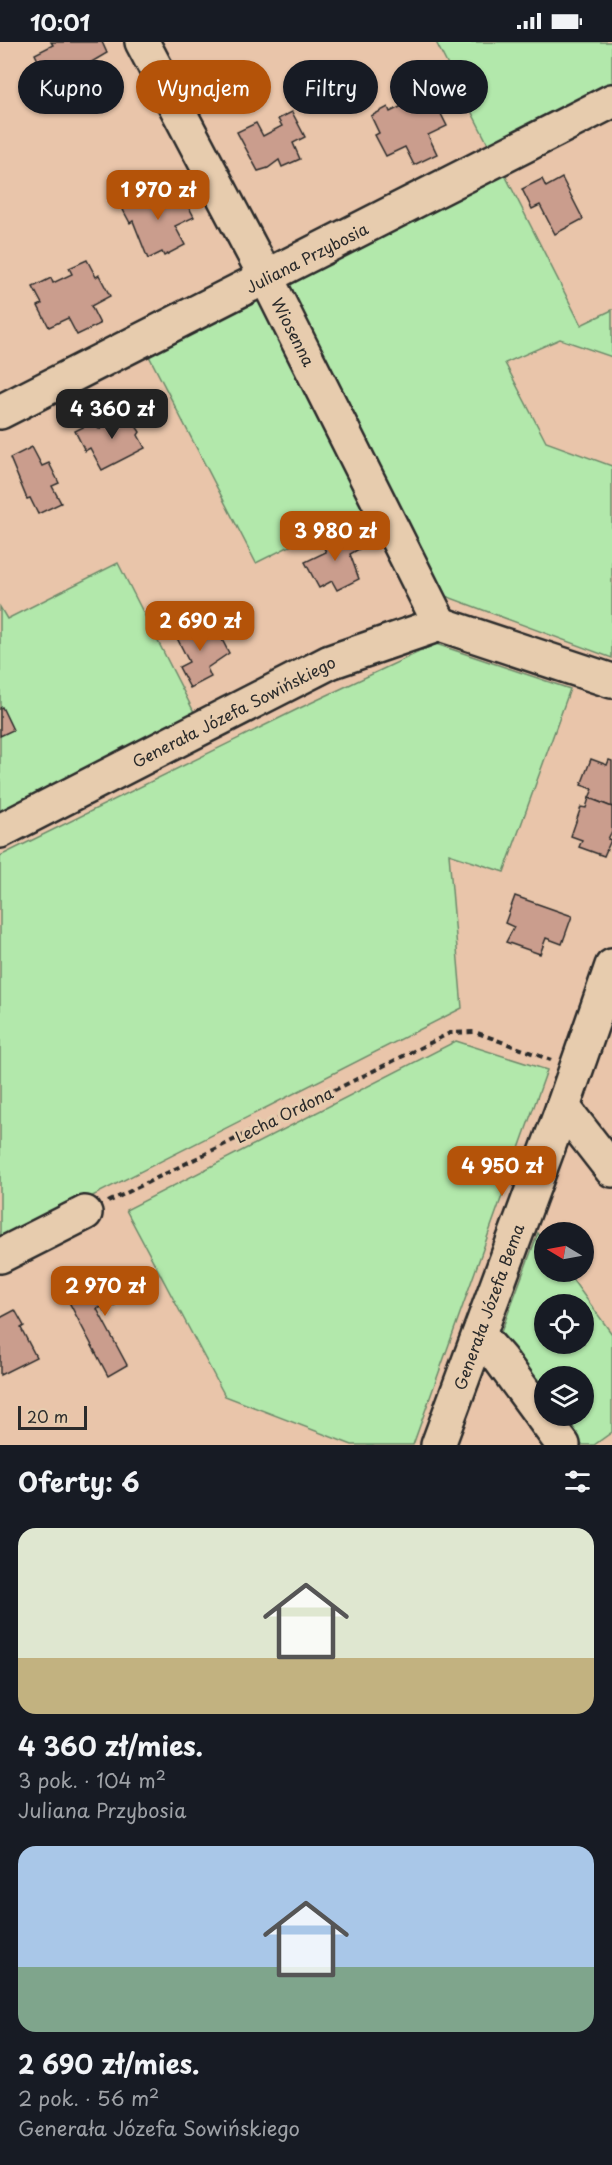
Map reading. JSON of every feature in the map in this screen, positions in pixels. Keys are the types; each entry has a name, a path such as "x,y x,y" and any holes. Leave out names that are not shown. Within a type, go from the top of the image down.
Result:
{"street":[{"name":"Wiosenna","path":"142,42 267,279 440,624"},
{"name":"Juliana Przybosia","path":"0,412 267,279 612,101"},
{"path":"440,624 612,681"},
{"name":"Generała Józefa Sowińskiego","path":"0,831 330,662 440,624"},
{"name":"Generała Józefa Bema","path":"438,1445 563,1107 612,966"},
{"path":"563,1107 612,1170"},
{"path":"0,1256 86,1213"},
{"path":"478,1335 500,1359 563,1445"}],"path":[{"name":"Lecha Ordona","path":"86,1213 450,1033 475,1032 576,1070"}],"green space":[{"path":"436,42 612,42 612,88 491,150 473,114 488,114 488,60 445,60"},
{"path":"505,175 581,325 612,310 612,357 560,339 505,363 546,442 612,466 612,658 440,594 283,287"},
{"path":"260,299 366,508 256,563 149,356"},
{"path":"118,563 196,716 0,814 0,607 7,619"},
{"path":"436,644 570,689 504,872 449,854 462,1008 0,1243 0,856 300,708"},
{"path":"456,1041 547,1070 413,1445 352,1445 225,1396 126,1210"},
{"path":"534,1244 534,1282 574,1282 583,1294 534,1294 534,1354 594,1354 594,1309 612,1334 612,1432 594,1445 569,1445 555,1426 594,1426 594,1366 534,1366 534,1396 497,1343"}],"building":[{"path":"51,42 102,42 107,53 95,60 38,60 35,54 53,45"},
{"path":"388,107 390,114 441,114 447,126 428,135 437,154 414,165 405,147 386,156 375,135 379,133 371,116"},
{"path":"293,114 305,137 293,143 300,159 282,167 279,160 268,168 258,171 237,132 256,123 263,136 282,126 278,119"},
{"path":"562,178 583,219 555,234 540,205 532,209 522,189 542,179 546,187"},
{"path":"155,184 164,203 182,194 194,217 175,226 185,245 164,256 162,252 148,259 133,221 130,223 121,206 135,199 133,195"},
{"path":"87,260 96,277 99,275 110,296 91,306 100,324 77,335 68,318 49,327 38,306 42,304 33,287 51,278 53,283 72,274 69,268"},
{"path":"126,411 140,432 138,435 145,448 102,470 90,448 85,451 75,431 95,421 99,429 116,421 114,418"},
{"path":"32,447 42,466 49,463 59,483 52,486 61,503 38,514 30,498 27,499 10,458"},
{"path":"348,528 359,549 350,554 359,579 337,590 332,581 319,588 305,562 326,552 321,542"},
{"path":"201,621 208,635 217,630 229,653 207,668 211,677 190,688 179,667 189,662 175,634"},
{"path":"2,707 13,730 0,736 0,708"},
{"path":"591,759 607,765 609,760 612,761 612,807 589,798 593,789 581,785"},
{"path":"589,798 612,807 612,831 608,839 611,840 604,856 579,847 582,840 571,836 581,807 586,808"},
{"path":"515,896 572,916 562,944 546,938 540,954 506,942 514,927 505,923"},
{"path":"130,1268 142,1290 104,1311 102,1307 97,1309 127,1365 108,1376 69,1302"},
{"path":"15,1310 24,1326 21,1328 36,1357 0,1375 0,1318"}]}
